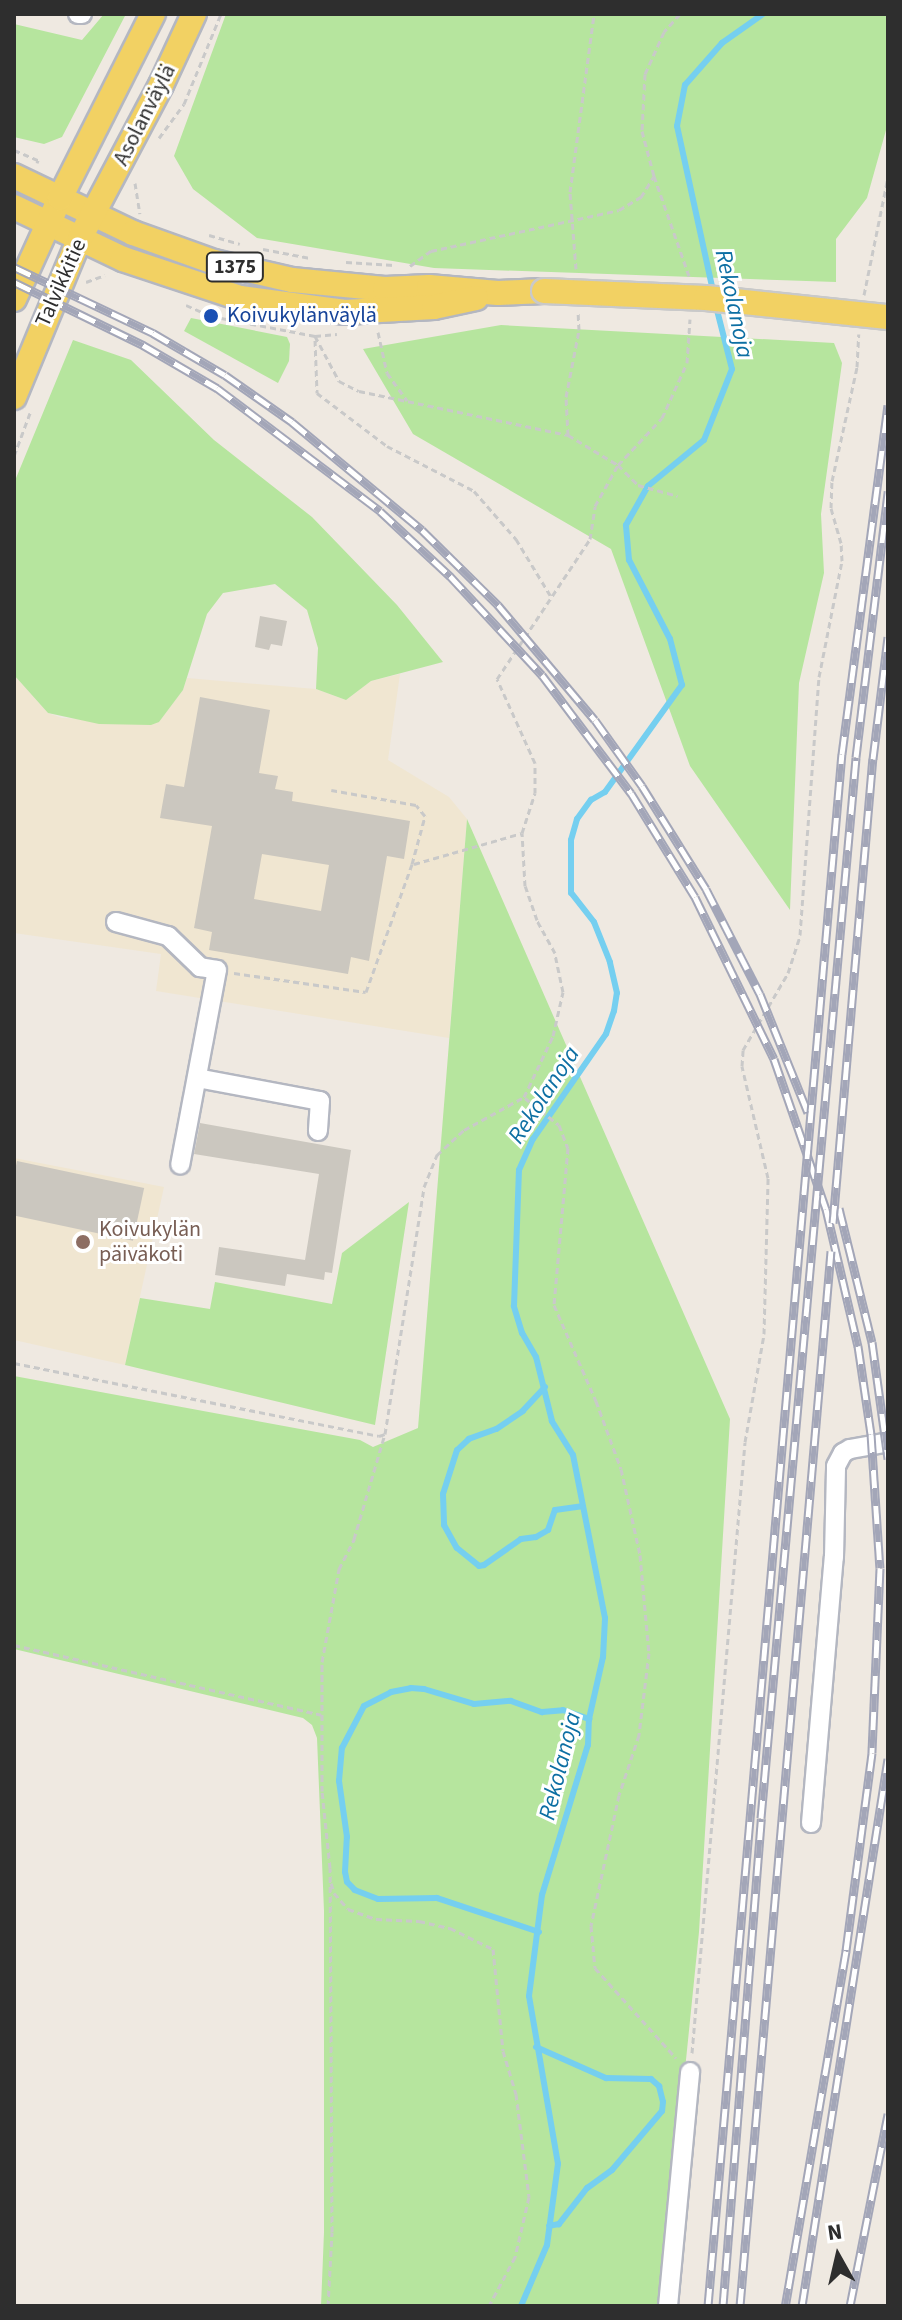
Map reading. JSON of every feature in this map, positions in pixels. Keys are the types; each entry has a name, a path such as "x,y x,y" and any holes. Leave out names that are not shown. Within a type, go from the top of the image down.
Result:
{"main road":[{"name":"Asolanväylä","path":"60,198 153,14"},
{"name":"Asolanväylä","path":"94,215 194,14"},
{"name":"1375","path":"14,176 133,233 214,262 292,280 385,289 429,287 498,293 544,291 706,298 888,317"},
{"name":"Talvikkitie","path":"14,299 60,198"},
{"path":"14,207 176,280 240,298 307,308 388,312 434,307 498,293"},
{"name":"Talvikkitie","path":"14,397 31,348 80,238 94,215"}],"lane":[{"path":"116,922 168,936 200,967 217,970 180,1165"},
{"path":"197,1078 320,1101 318,1131"},
{"path":"811,1823 832,1695 836,1466 843,1453 850,1449 888,1442"},
{"path":"668,2306 690,2072"}],"path":[{"path":"154,145 184,104 221,14"},
{"path":"576,273 570,192 594,14"},
{"path":"680,14 664,32 645,74 642,131 654,176 692,284"},
{"path":"14,150 38,160"},
{"path":"133,233 141,211 134,186 138,176"},
{"path":"410,266 431,251 573,223 619,210 641,197 654,176"},
{"path":"862,308 872,245 888,177"},
{"path":"197,232 247,246"},
{"path":"261,249 314,259"},
{"path":"342,261 422,267"},
{"path":"568,435 566,397 579,330 577,302"},
{"path":"328,2306 332,2232 330,1879 322,1791 322,1662 339,1569 354,1539 385,1434 424,1187 437,1155 464,1130 524,1097 553,1036 563,992 555,953 537,920 525,886 522,833 535,793 535,763 497,679 590,539 595,506 618,465 662,418 687,363 690,316"},
{"path":"690,2072 745,1442 764,1334 768,1178 742,1066 743,1050 788,973 800,935 819,677 842,561 841,543 831,508 832,481 857,367 860,324"},
{"path":"378,331 387,373 407,401"},
{"path":"551,596 516,539 474,491 387,446 317,393 315,336 339,381 359,391 568,435 618,465 638,485 678,496"},
{"path":"217,970 366,992 412,864 425,816 416,805 331,790"},
{"path":"412,864 522,833"},
{"path":"524,1097 559,1125 568,1148 554,1305 596,1401 621,1469 640,1555 649,1653 639,1735 619,1795 591,1926 595,1968 690,2072"},
{"path":"14,1363 379,1436 385,1434"},
{"path":"14,1645 321,1715"},
{"path":"330,1879 334,1893 348,1909 376,1919 419,1921 450,1928 493,1949 503,2051 516,2094 529,2197 515,2257 489,2306"}],"shaded area":[{"path":"400,674 388,760 449,797 467,819 449,1038 156,991 161,954 14,933 14,675 48,713 62,718 159,722 183,690 187,678 316,689 346,700 371,681"},
{"name":"Koivukylän päiväkoti","path":"14,1158 164,1187 125,1365 14,1340"}],"green space":[{"path":"104,14 126,14 62,137 44,144 14,137 14,24 82,40"},
{"path":"226,14 888,14 888,123 867,198 836,239 836,282 434,268 257,238 193,189 174,156"},
{"path":"273,310 297,318 297,325 242,316 242,312"},
{"path":"191,318 287,337 290,344 289,361 278,383 184,331"},
{"path":"501,325 834,343 842,363 821,514 824,573 799,683 790,910 690,766 611,549 413,434 363,349"},
{"path":"73,340 131,360 214,440 312,517 397,605 443,662 371,681 346,700 316,689 318,648 307,610 275,584 223,593 207,614 183,690 159,722 151,725 99,724 48,713 14,675 14,483"},
{"path":"467,819 730,1419 699,1932 661,2306 321,2306 324,2232 324,1911 317,1738 312,1725 303,1718 14,1649 14,1376 360,1440 373,1447 418,1428"},
{"path":"409,1202 375,1425 125,1365 140,1298 210,1309 215,1282 332,1304 342,1253"}],"building":[{"path":"260,616 287,621 282,646 271,644 269,650 255,647"},
{"path":"200,697 270,710 259,773 278,776 275,789 293,792 292,801 410,821 404,859 387,856 369,961 351,957 348,974 209,950 212,932 194,928 212,826 160,818 166,784 184,787","holes":["262,854 329,865 321,911 254,899"]},
{"path":"200,1123 351,1150 332,1273 325,1272 324,1280 287,1274 285,1286 215,1275 219,1247 305,1260 319,1174 194,1154"},
{"path":"17,1161 144,1188 133,1241 14,1216"}],"waterway":[{"name":"Rekolanoja","path":"713,291 677,126 685,85 722,43 763,14"},
{"name":"Rekolanoja","path":"521,2306 547,2245 558,2164 529,1996 542,1895 588,1745 589,1719 603,1657 605,1618 573,1455 552,1421 536,1357 522,1333 514,1306 519,1170 533,1139 606,1034 614,1011 617,993 610,962 594,922 571,893 571,840 577,819 591,800 605,792 682,685 670,639 629,560 626,525 648,486 704,440 732,369 716,306"},
{"path":"545,1387 523,1411 496,1429 469,1439 457,1450 443,1494 444,1525 457,1548 479,1566 521,1539 536,1537 548,1530 555,1510 582,1506"},
{"path":"539,1932 437,1898 378,1899 355,1890 347,1882 345,1872 347,1837 339,1781 342,1748 364,1706 391,1692 411,1688 474,1704 511,1701 542,1712 563,1710 589,1719"},
{"path":"536,2047 606,2078 651,2079 659,2086 663,2102 662,2111 612,2170 587,2188 559,2224 549,2226"}],"railway":[{"path":"14,267 153,333 225,375 292,422 422,530 498,605 595,720 642,786 706,889 760,994 808,1113"},
{"path":"14,282 143,345 217,388 380,511 450,576 542,675 631,793 695,897 774,1059 826,1209 858,1346 871,1434 880,1568 872,1753 846,1951 785,2306"},
{"path":"708,2306 842,754 888,405"},
{"path":"723,2306 761,1818 856,757 888,491"},
{"path":"833,1223 873,759 888,637"},
{"path":"839,1208 872,1342 888,1459"},
{"path":"740,2306 831,1251"},
{"path":"802,2306 888,1759"},
{"path":"850,2306 888,2114"}],"place":[{"name":"Koivukylänväylä","path":"211,316"},
{"name":"Koivukylän päiväkoti","path":"83,1242"}]}
